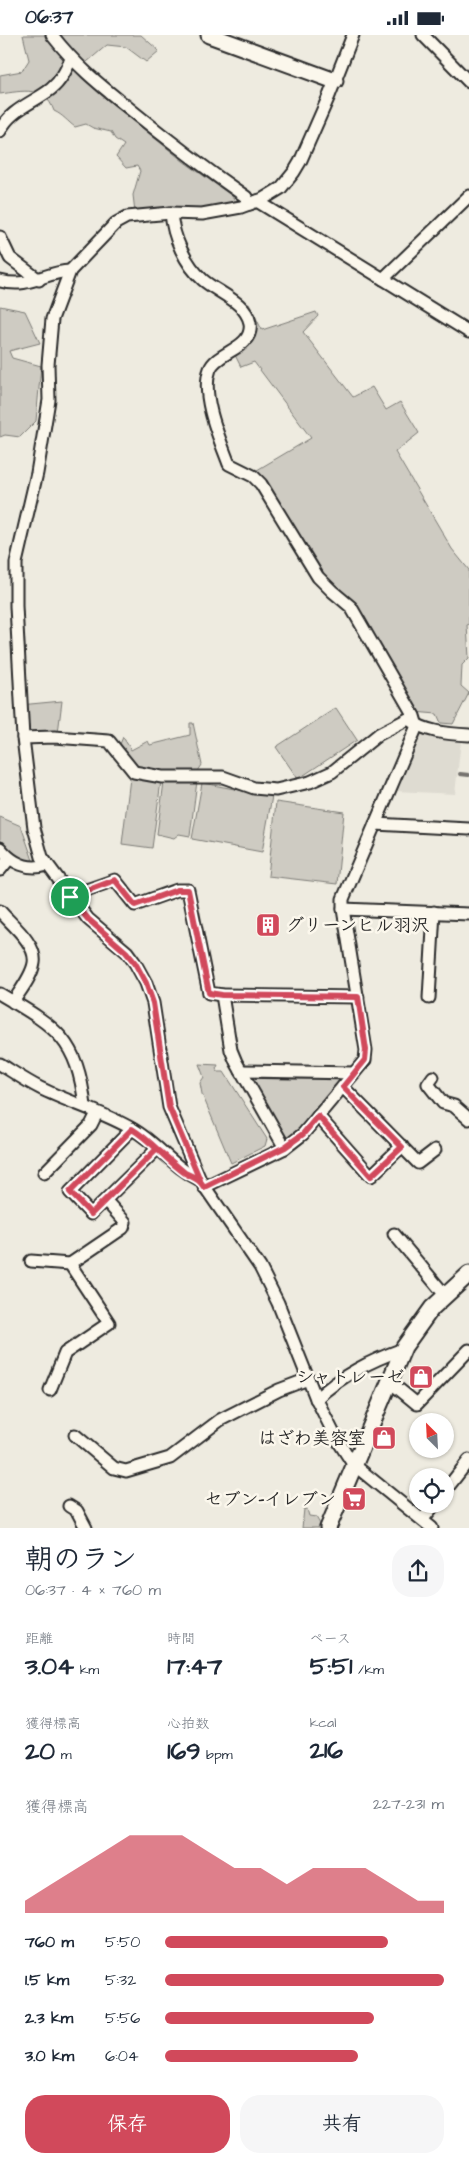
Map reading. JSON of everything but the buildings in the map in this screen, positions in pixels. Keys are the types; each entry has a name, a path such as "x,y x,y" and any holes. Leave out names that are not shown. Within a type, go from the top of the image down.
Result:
{"street":[{"path":"52,35 71,59 95,82 177,148 246,197 469,333"},
{"path":"209,35 335,81"},
{"path":"353,35 335,81 294,173 281,188 254,202 202,214 138,214 127,217 116,223 70,271 52,319 46,418 37,473 16,563 22,738 34,828 42,857 88,919 126,952 135,963 146,983 153,1003 169,1107 202,1183 260,1267 278,1303 316,1399 334,1436 353,1464 432,1528"},
{"path":"423,35 469,81"},
{"path":"0,131 14,113 52,89 60,80 71,59"},
{"path":"383,279 469,196"},
{"path":"172,213 172,226 194,271 204,281 241,307 249,321 250,332 246,340 211,366 209,374 211,413 229,464 253,476 261,484 318,577 351,607 414,716 417,726 343,899 343,909 366,1050 365,1060 303,1134 285,1147 202,1183"},
{"path":"0,237 10,258 39,280"},
{"path":"0,281 10,283 39,280 58,271 70,271"},
{"path":"22,738 54,737 109,741 134,772 162,777 224,777 254,788 276,790 310,781 332,772 379,734 408,719 417,726 444,733 469,735"},
{"path":"375,824 469,829"},
{"path":"0,848 9,859 36,869 47,865"},
{"path":"0,870 9,859"},
{"path":"70,897 115,880 135,905 177,890 188,890 209,993 222,995 358,997"},
{"path":"343,909 469,914"},
{"path":"0,911 29,945 34,961 32,969 13,1002"},
{"path":"429,998 434,912"},
{"path":"0,994 45,1022 59,1034 70,1049 82,1078 86,1106"},
{"path":"222,995 231,1050 285,1147"},
{"path":"0,1064 40,1088 86,1106 132,1129 145,1137 185,1173 202,1183"},
{"path":"241,1071 354,1073"},
{"path":"433,1077 428,1084 443,1103 454,1105 469,1119"},
{"path":"343,1087 418,1163 435,1150"},
{"path":"44,1173 91,1125 97,1113"},
{"path":"318,1116 371,1176 402,1147"},
{"path":"132,1129 70,1192 91,1214 157,1149"},
{"path":"31,1261 70,1264 123,1228 125,1222 106,1201"},
{"path":"394,1234 445,1295"},
{"path":"50,1391 65,1353 109,1323 70,1264"},
{"path":"328,1528 353,1464 403,1349 421,1322 445,1295 468,1277"},
{"path":"316,1399 348,1373 374,1359 403,1349"},
{"path":"389,1381 417,1404 469,1350"},
{"path":"75,1435 114,1468 126,1471 170,1458 220,1420 279,1390 308,1379"},
{"path":"454,1479 469,1460"},
{"path":"69,1506 77,1511 86,1528"},
{"path":"423,1519 428,1513"}],"shaded area":[{"path":"23,35 48,35 71,67 100,94 183,161 232,196 238,205 197,212 135,212 133,195 140,171 137,166 126,168 116,157 124,145 115,139 111,132 93,128 86,124 75,127 54,111 45,97 39,93 25,91 0,94 0,75 22,71 29,60"},
{"path":"58,35 141,35 159,51 146,62 126,47 107,45 87,62 76,60"},
{"path":"249,304 262,330 316,312 318,316 303,332 353,397 372,387 386,410 400,402 419,433 395,452 452,549 469,570 469,624 467,625 469,658 462,665 461,686 469,693 453,724 441,723 437,714 414,712 332,584 318,568 252,473 311,438 254,362 241,367 235,355 247,343 244,306"},
{"path":"0,306 25,311 40,343 9,351 12,358 41,366 36,421 20,437 5,435 0,437"},
{"path":"62,701 58,733 22,736 20,705"},
{"path":"336,708 357,740 298,779 276,747"},
{"path":"190,723 193,723 202,765 198,771 161,774 136,770 121,752 120,744 123,737 131,750 148,741 150,745 190,735"},
{"path":"425,733 461,741 455,794 395,791 417,738"},
{"path":"130,778 161,781 152,848 122,844"},
{"path":"197,781 190,836 179,834 174,838 157,834 164,782"},
{"path":"202,783 272,796 262,852 192,839"},
{"path":"276,802 344,812 337,884 268,876"},
{"path":"0,817 21,826 35,866 0,848"},
{"path":"199,1064 218,1065 216,1069 218,1072 224,1072 267,1139 265,1146 231,1163 202,1094 200,1083 204,1077"},
{"path":"248,1074 344,1077 300,1130 287,1142"},
{"path":"304,1509 307,1509 309,1516 316,1517 320,1524 318,1528 302,1528"}],"waterway":[{"path":"460,774 469,775"}],"place":[{"name":"グリーンヒル羽沢","path":"268,925"},
{"name":"シャトレーゼ","path":"421,1377"},
{"name":"はざわ美容室","path":"384,1438"},
{"name":"セブン-イレブン","path":"354,1499"}],"route":[{"path":"70,897 88,919 126,952 135,963 146,983 153,1003 169,1107 200,1180 185,1173 157,1149 91,1214 70,1192 132,1129 145,1137 185,1173 200,1180 204,1187 285,1147 303,1134 318,1116 371,1176 402,1147 343,1087 365,1060 366,1050 358,997 222,995 209,993 188,890 177,890 135,905 115,880 70,897"}]}
